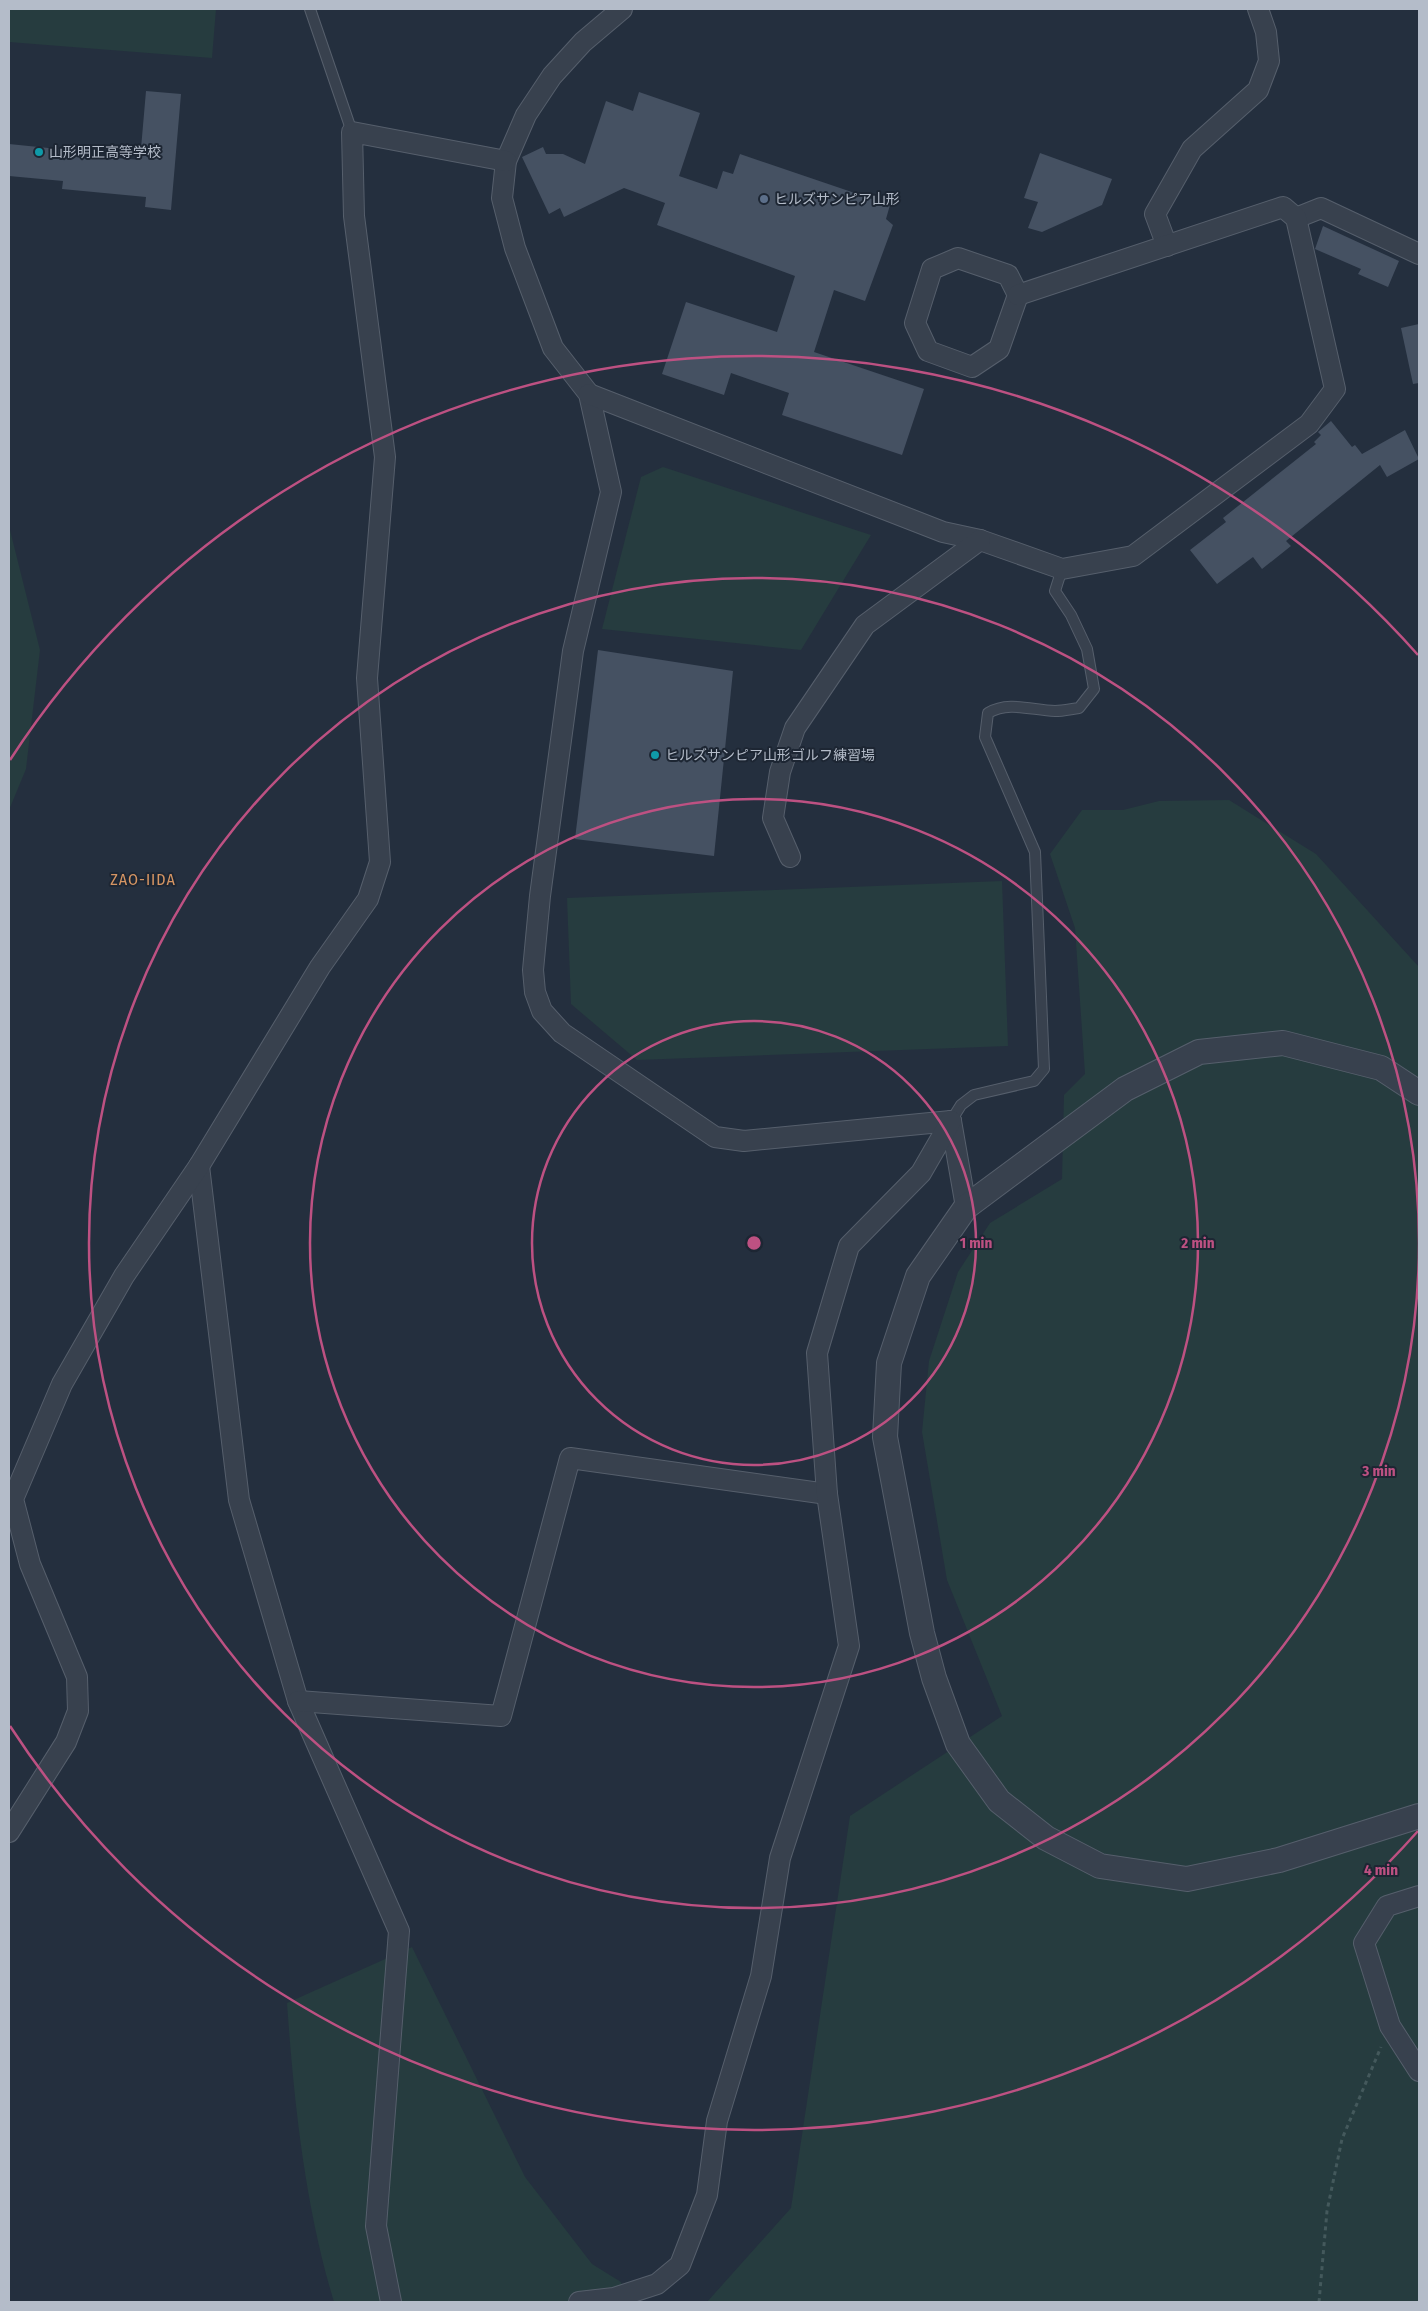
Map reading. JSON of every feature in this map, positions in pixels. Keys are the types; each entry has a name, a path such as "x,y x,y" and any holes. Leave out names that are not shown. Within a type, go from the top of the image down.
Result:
{"street":[{"path":"622,9 583,42 552,76 526,115 506,161 502,198 514,248 553,348 589,394 610,492 573,651 564,708 540,896 534,970 535,992 542,1011 562,1033 715,1137 744,1141 951,1121"},
{"path":"1167,246 1155,214 1192,149 1258,90 1269,61 1266,32 1258,9"},
{"path":"9,1832 66,1742 78,1711 77,1677 30,1564 11,1498 62,1384 124,1276 199,1166 320,967 368,899 380,862 367,678 384,457 354,216 352,132 506,161"},
{"path":"589,394 943,532 980,540 1062,569 1133,556 1309,424 1335,389 1296,218 1283,208 1018,295"},
{"path":"1296,218 1321,208 1419,254"},
{"path":"958,258 1008,275 1018,295 999,349 972,367 928,351 914,323 932,269 958,258"},
{"path":"790,858 773,818 780,772 795,728 865,625 980,540"},
{"path":"1419,1093 1381,1068 1283,1043 1198,1052 1125,1089 966,1207 918,1276 889,1363 885,1437 922,1633 934,1678 958,1744 999,1801 1046,1838 1100,1866 1187,1879 1279,1860 1419,1816"},
{"path":"951,1121 966,1207"},
{"path":"579,2302 614,2298 657,2284 680,2265 707,2195 717,2121 761,1976 780,1858 849,1646 827,1494 817,1353 849,1246 921,1174 951,1121"},
{"path":"199,1166 239,1500 298,1701 399,1931 376,2226 392,2302"},
{"path":"298,1701 502,1716 570,1458 827,1494"},
{"path":"1419,1896 1387,1906 1364,1942 1390,2026 1419,2071"}],"lane":[{"path":"310,9 352,132"},
{"path":"951,1121 961,1105 974,1094 1034,1081 1044,1069 1035,852 985,737 988,713 999,707 1056,711 1079,708 1094,689 1087,649 1071,615 1055,591 1062,569"}],"path":[{"path":"1319,2302 1327,2211 1342,2139 1390,2026"}],"green space":[{"path":"9,9 216,9 212,58 9,42"},
{"path":"663,467 871,535 801,650 602,629 641,477"},
{"path":"9,526 40,650 26,769 9,810"},
{"path":"1229,800 1316,854 1419,967 1419,2302 707,2302 791,2208 850,1816 1002,1716 947,1580 922,1432 929,1361 958,1272 990,1223 1062,1179 1064,1095 1085,1074 1075,928 1050,854 1082,810 1123,810 1159,801"},
{"path":"1002,881 1008,1046 637,1060 571,1004 567,898"},
{"path":"412,1947 525,2177 592,2264 621,2282 628,2302 334,2302 315,2229 302,2154 287,2003"}],"building":[{"name":"山形明正高等学校","path":"146,91 181,94 171,210 145,207 146,197 62,189 63,181 9,176 9,144 68,150 70,154 140,160"},
{"name":"ヒルズサンピア山形","path":"639,92 700,113 679,176 717,189 723,171 733,174 740,154 890,205 886,219 893,225 865,301 834,290 814,352 924,389 902,455 782,415 789,393 731,373 724,395 662,374 686,302 777,332 795,276 657,225 665,203 624,188 564,217 560,208 549,214 522,157 543,147 546,154 563,154 585,164 606,101 633,111"},
{"path":"1040,153 1112,179 1102,205 1042,232 1028,228 1038,202 1024,198"},
{"path":"1323,226 1399,261 1388,287 1358,274 1361,269 1315,249"},
{"path":"1419,324 1419,383 1413,384 1401,328"},
{"path":"1331,421 1352,447 1355,445 1362,454 1405,430 1419,459 1387,477 1380,465 1286,541 1291,546 1262,569 1253,557 1217,584 1190,550 1226,522 1223,518 1316,444 1314,442 1321,435 1318,432"},
{"name":"ヒルズサンピア山形ゴルフ練習場","path":"598,650 733,671 714,856 575,839"}],"place":[{"name":"山形明正高等学校","path":"39,152"},
{"name":"ヒルズサンピア山形","path":"764,199"},
{"name":"ヒルズサンピア山形ゴルフ練習場","path":"655,755"}],"district":[{"name":"ZAO-IIDA","path":"143,879"}]}
